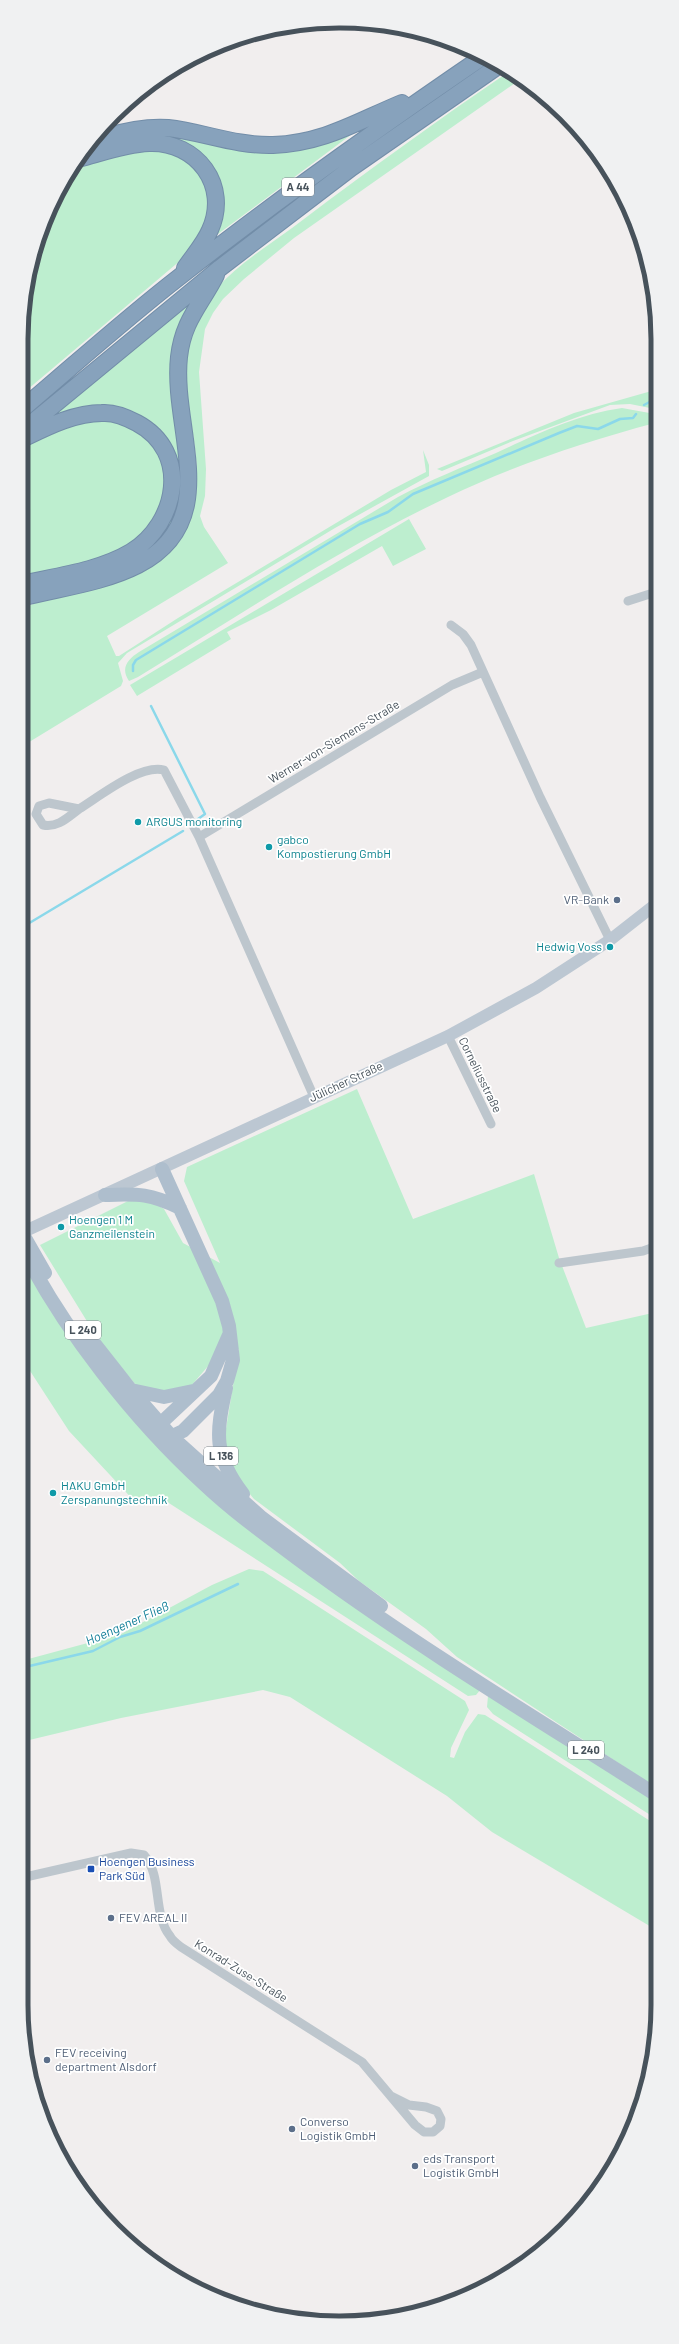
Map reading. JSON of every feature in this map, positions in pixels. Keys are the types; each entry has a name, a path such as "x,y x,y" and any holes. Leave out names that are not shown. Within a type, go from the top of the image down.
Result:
{"highway":[{"name":"A 44","path":"28,404 178,278 336,159 478,60"},
{"name":"A 44","path":"28,426 220,268 351,168 493,69"},
{"path":"102,138 133,130 159,128 238,142 272,145 296,142 334,134 401,103 419,100"},
{"path":"87,157 126,146 150,143 176,147 191,154 201,163 214,183 216,205 214,218 204,242 178,278"},
{"path":"28,596 131,568 154,554 175,531 184,512 190,479 179,386 179,356 189,319 220,268"},
{"path":"28,437 72,417 104,413 117,414 130,419 152,433 166,455 172,482 169,507 161,524 152,535 131,552 106,563 28,582"},
{"path":"28,600 38,593"}],"main road":[{"name":"Jülicher Straße","path":"28,1229 105,1195 448,1036 536,988 610,940 651,908"},
{"name":"L 136","path":"162,1168 222,1301 230,1332 233,1360 227,1381 219,1424 221,1457 231,1478 262,1518"},
{"path":"105,1195 135,1194 157,1197 180,1208"},
{"name":"L 240","path":"28,1247 41,1275 90,1356 162,1435 203,1483 250,1524 348,1595 651,1791"},
{"name":"L 240","path":"28,1256 131,1390 162,1435 262,1518 468,1674"},
{"path":"162,1435 216,1368 230,1332"},
{"name":"L 136","path":"162,1435 183,1431 218,1395 227,1381"},
{"path":"131,1390 164,1397 198,1390"}],"street":[{"path":"628,601 651,594"},
{"path":"451,625 463,634 471,645 540,797 610,940"},
{"name":"Werner-von-Siemens-Straße","path":"199,837 452,685 483,672"},
{"path":"79,809 136,774 155,768 164,770 199,837 314,1097"},
{"name":"Corneliusstraße","path":"448,1036 491,1124"},
{"path":"559,1263 651,1248"},
{"name":"Konrad-Zuse-Straße","path":"28,1876 131,1853 144,1854 151,1862 162,1918 169,1936 181,1947 362,2062 415,2125 424,2132 433,2132 440,2126 441,2119 437,2111 426,2107 409,2105 391,2096"}],"green space":[{"path":"504,75 516,82 294,238 244,279 223,299 213,313 205,329 199,372 206,469 205,496 200,516 204,527 228,563 107,636 116,656 119,656 178,618 391,490 426,472 423,450 429,465 429,476 335,528 127,653 118,663 123,681 121,686 28,743 28,606 43,600 117,581 188,525 195,502 197,478 196,455 186,385 186,361 190,333 212,294 235,270 455,109"},
{"path":"351,132 352,134 214,237 221,207 221,188 218,179 212,171 191,148 90,153 96,145 161,133 229,146"},
{"path":"131,151 172,151 202,171 213,208 194,249 28,389 29,319 34,279 52,220 60,202 82,163"},
{"path":"190,303 180,326 184,500 161,543 116,564 177,495 144,421 49,420"},
{"path":"651,391 651,408 630,404 610,405 513,441 442,471 437,469 574,413"},
{"path":"622,408 651,413 651,424 550,455 473,485 408,517 330,560 252,606 138,677 129,681 126,676 126,664 139,652 398,497 434,479 557,426 606,411"},
{"path":"106,418 135,426 159,450 167,481 159,517 136,543 99,559 28,576 28,446 54,429"},
{"path":"409,519 426,549 393,566 382,546 271,610 227,632 231,639 137,696 130,685"},
{"path":"357,1089 413,1219 534,1174 559,1258 586,1328 651,1313 651,1784 457,1657 426,1629 359,1581 340,1563 254,1499 234,1475 223,1447 239,1349 215,1358 191,1386 163,1393 136,1385 101,1344 40,1245 132,1199 150,1201 164,1209 183,1243 220,1263 184,1181 187,1167"},
{"path":"28,1263 133,1418 481,1689 476,1695 468,1696 158,1496 137,1504 69,1431 28,1368"},
{"path":"249,1569 263,1571 465,1701 469,1710 451,1748 450,1757 454,1758 465,1732 478,1714 485,1715 651,1822 651,1927 492,1832 447,1796 290,1697 263,1690 121,1718 28,1740 28,1659 121,1634 212,1585"},
{"path":"488,1696 651,1797 651,1816 493,1714 487,1707"}],"waterway":[{"path":"644,405 651,401"},
{"path":"133,671 133,665 136,660 360,524 388,512 413,494 577,426 598,429 620,419 633,418 636,414"},
{"path":"151,706 205,814 198,819"},
{"path":"28,924 183,831"},
{"name":"Hoengener Fließ","path":"28,1666 93,1651 120,1637 140,1631 238,1584"}],"place":[{"name":"ARGUS monitoring","path":"138,822"},
{"name":"gabco Kompostierung GmbH","path":"269,847"},
{"name":"VR-Bank","path":"617,900"},
{"name":"Hedwig Voss","path":"610,947"},
{"name":"Hoengen 1 M Ganzmeilenstein","path":"61,1227"},
{"name":"HAKU GmbH Zerspanungstechnik","path":"53,1493"},
{"name":"Hoengen Business Park Süd","path":"91,1869"},
{"name":"FEV AREAL II","path":"111,1918"},
{"name":"FEV receiving department Alsdorf","path":"47,2060"},
{"name":"Converso Logistik GmbH","path":"292,2129"},
{"name":"eds Transport Logistik GmbH","path":"415,2166"}]}
